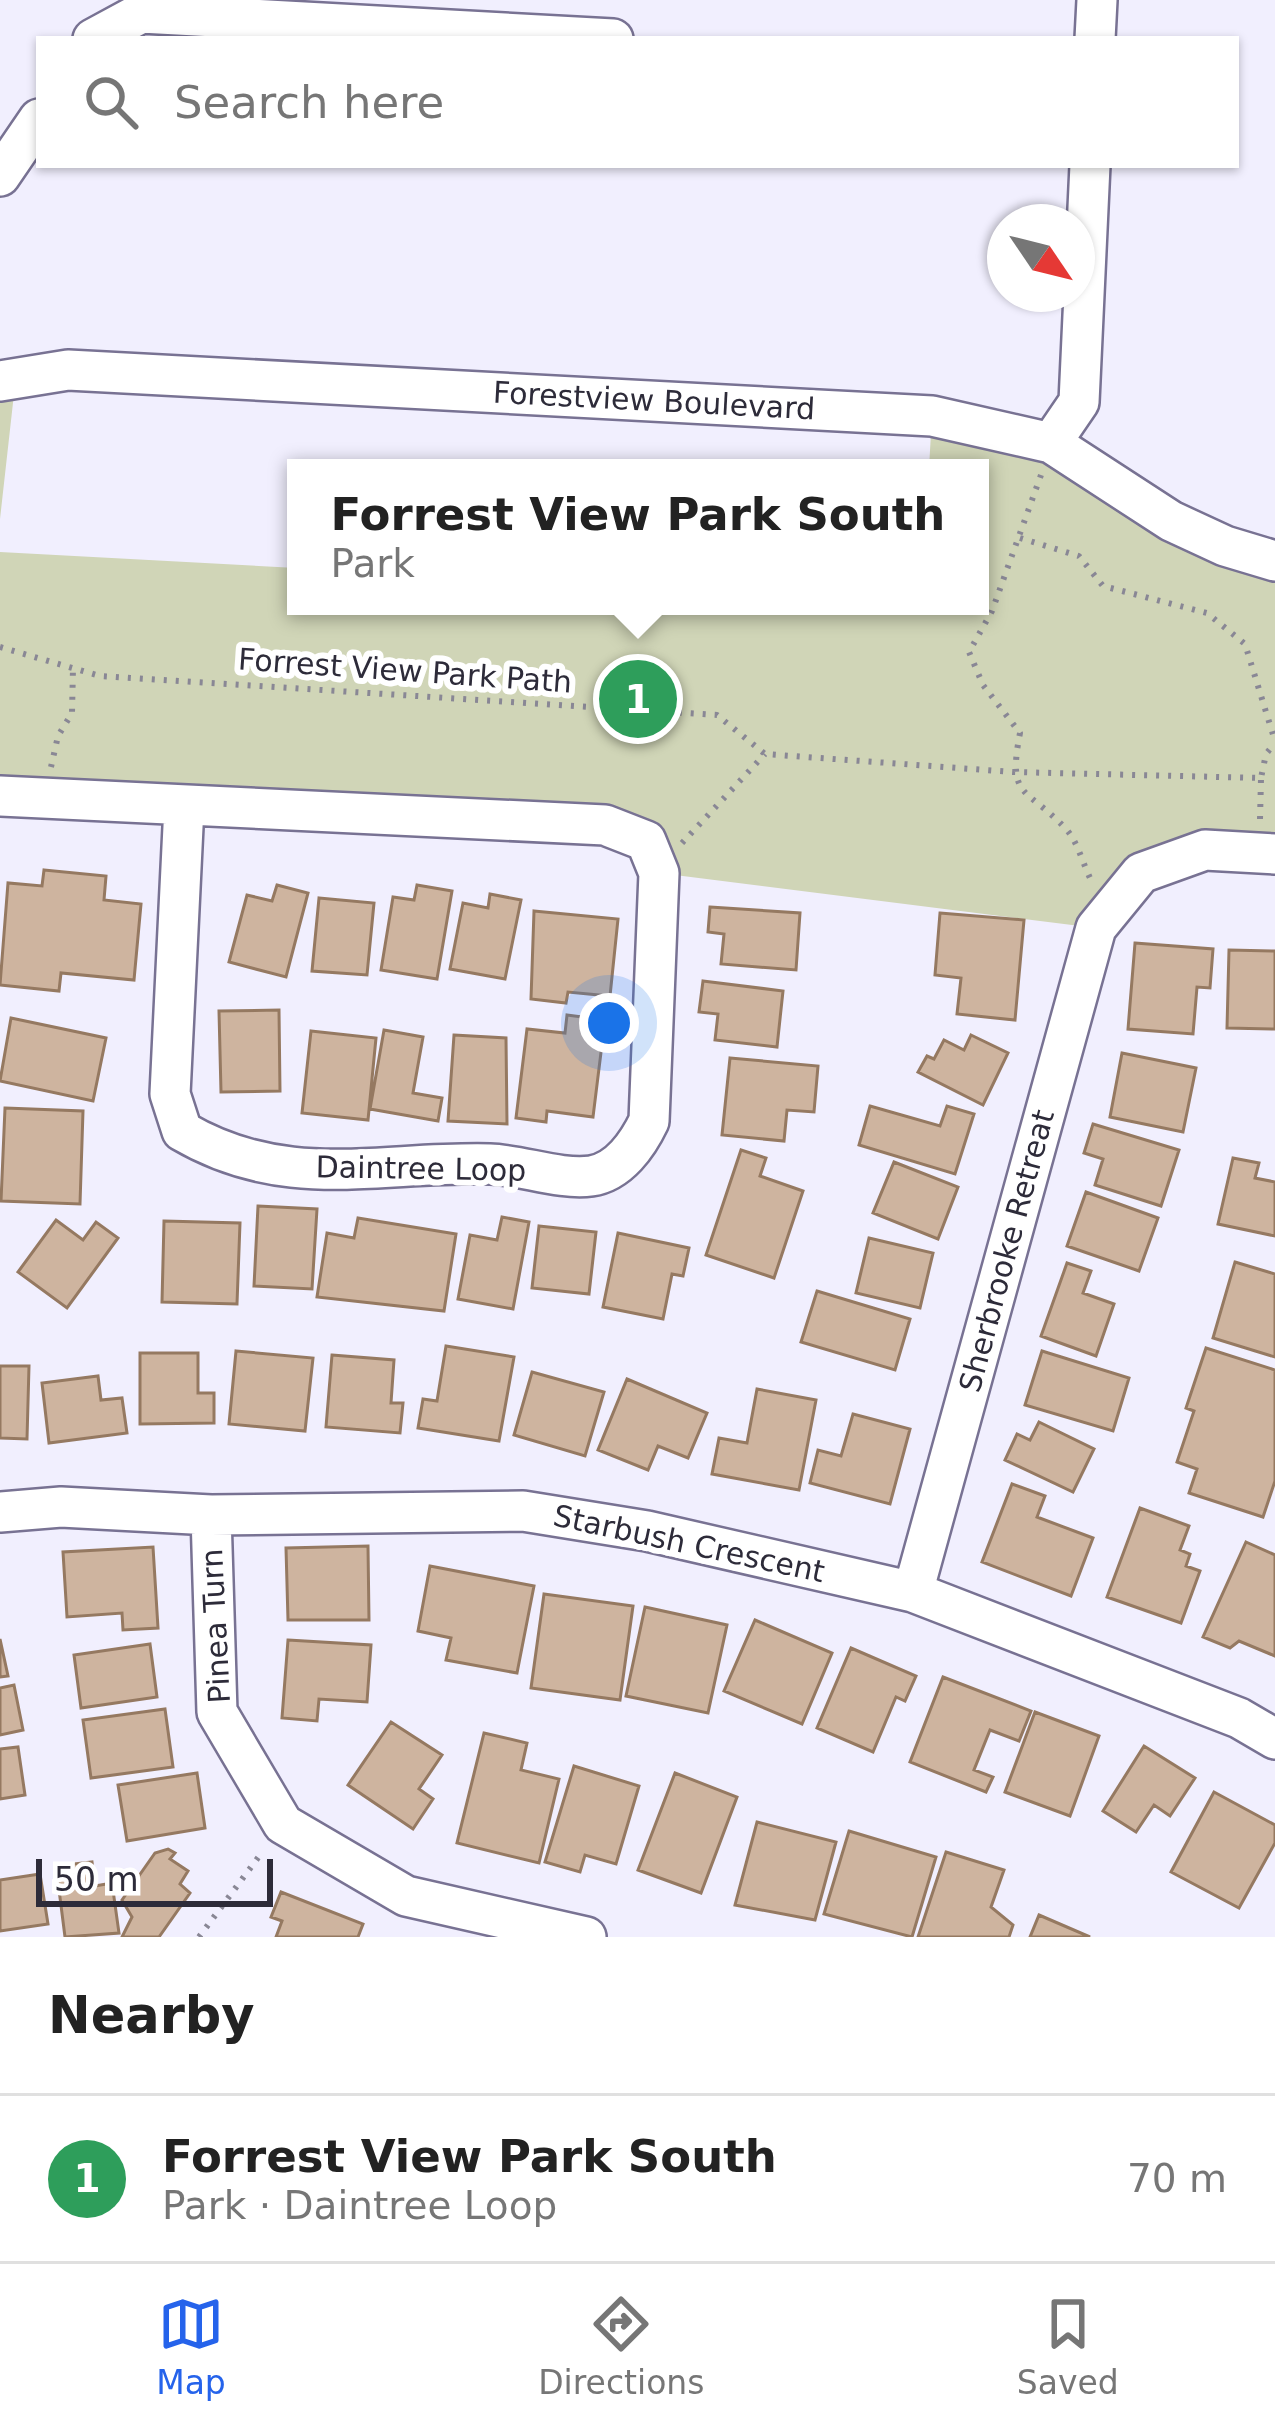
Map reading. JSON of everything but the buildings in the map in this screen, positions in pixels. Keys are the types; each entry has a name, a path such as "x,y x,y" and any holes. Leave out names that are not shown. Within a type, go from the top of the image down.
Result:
{"street":[{"path":"1095,36 1097,0"},
{"path":"99,36 141,13 335,12 582,36"},
{"path":"0,176 36,123"},
{"path":"1051,443 1079,401 1090,168"},
{"name":"Forestview Boulevard","path":"0,381 68,370 932,416 1051,443 1171,521 1225,546 1275,561"},
{"path":"0,796 605,825 646,842 659,873"},
{"name":"Daintree Loop","path":"184,806 170,1094 182,1131 221,1154 338,1173 490,1164 593,1176 635,1151 649,1121 659,873"},
{"name":"Sherbrooke Retreat","path":"913,1592 1096,928 1141,873 1205,850 1275,854"},
{"name":"Starbush Crescent","path":"0,1512 62,1507 211,1515 523,1511 647,1531 913,1592 1239,1718 1275,1739"},
{"name":"Pinea Turn","path":"211,1515 218,1712 283,1824 406,1896 586,1937"}],"path":[{"path":"989,607 1020,538 1051,443"},
{"path":"659,873 696,824 766,754 1012,772 1261,778 1266,754 1275,742 1245,644 1207,613 1102,586 1079,556 1020,538"},
{"path":"986,615 969,652 982,686 1020,733 1012,772 1025,794 1069,832 1109,913"},
{"name":"Forrest View Park Path","path":"0,647 100,676 718,716 766,754"},
{"path":"45,798 58,736 72,713 73,668"},
{"path":"199,1937 283,1824"}],"green space":[{"path":"16,376 0,519 0,381"},
{"path":"932,416 1051,443 1275,561 1275,854 1205,850 1096,928 659,873 646,841 0,796 0,552 287,568 287,615 989,615 989,459 930,459"}],"place":[{"name":"Forrest View Park South","path":"638,699"}]}
